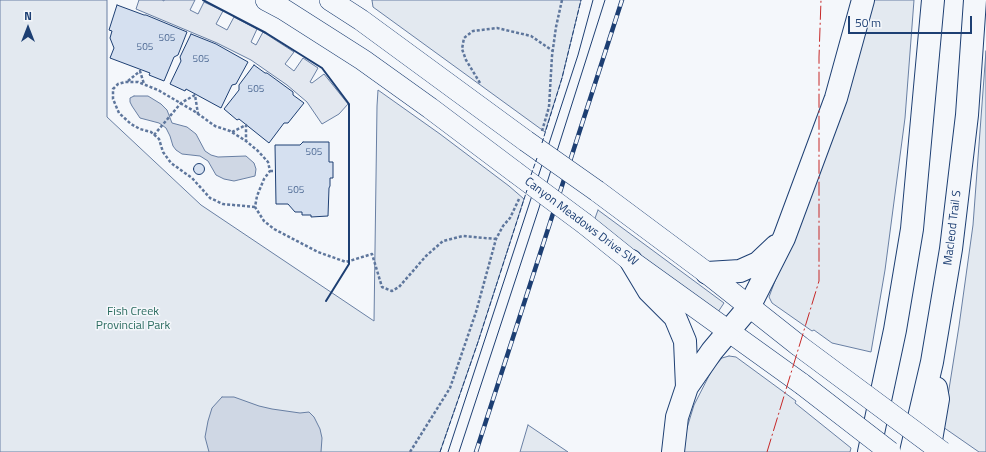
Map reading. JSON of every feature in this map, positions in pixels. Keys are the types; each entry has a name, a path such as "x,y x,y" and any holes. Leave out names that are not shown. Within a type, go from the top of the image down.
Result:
{"highway":[{"path":"673,452 677,417 687,387 728,330 749,307 784,238 836,98 863,0"},
{"path":"869,452 895,330 912,229 933,0"},
{"name":"Macleod Trail S","path":"911,452 932,362 953,233 967,115 975,0"},
{"path":"707,273 740,271 758,263 784,238"},
{"path":"631,261 649,291 675,317 685,341 687,387"},
{"path":"928,452 938,399 932,362"}],"main road":[{"name":"Canyon Meadows Drive SW","path":"266,0 363,60 430,108 585,224 631,261 802,384 890,452"},
{"path":"330,0 534,137 597,190 707,273 798,345 942,452"}],"path":[{"path":"534,137 549,107 553,51 556,27 562,0"},
{"path":"480,84 466,60 462,49 464,38 473,31 497,28 531,36 553,51"},
{"path":"128,82 140,71 144,84"},
{"path":"255,207 223,204 210,198 192,178 170,163 163,152 159,139 151,132 140,129 131,124 120,113 113,99 113,89 118,84 128,82 138,82 144,84 158,90 216,126 232,132 246,141 268,162 270,171 257,196 255,207 264,221 274,229 318,252 346,262 372,254 382,287 392,291 399,287 426,256 444,241 463,236 496,239"},
{"path":"154,135 181,103 195,95 198,114"},
{"path":"232,132 246,125 246,141"},
{"path":"270,171 275,171"},
{"path":"410,452 450,388 476,312 496,239 503,226 510,218 520,197"}],"green space":[{"name":"Fish Creek Provincial Park","path":"0,0 107,0 107,117 201,205 374,321 378,90 440,134 524,199 478,342 440,452 0,452"},
{"path":"372,0 581,0 562,78 545,132 373,7"},
{"path":"870,0 914,0 905,118 885,270 871,352 832,343 772,303 769,297 794,230"},
{"path":"986,51 986,452 979,452 943,427 973,225"},
{"path":"598,210 724,303 718,312 594,221"},
{"path":"729,356 736,357 796,401 795,403 851,448 850,452 682,452 694,405 713,368 722,358"},
{"path":"528,425 568,452 520,452"}],"shaded area":[{"path":"139,0 195,0 190,10 198,14 204,2 223,11 216,24 227,30 234,17 257,29 251,42 256,45 263,32 294,52 285,64 294,71 303,58 318,68 310,82 312,83 324,74 348,104 339,114 322,124 307,102 287,85 251,60 217,43 136,9"},
{"path":"134,96 148,96 161,104 167,110 172,123 187,127 196,134 205,151 211,155 218,157 246,156 254,163 256,169 255,176 234,181 224,179 216,175 208,161 200,156 182,154 173,146 166,128 159,123 140,118 130,102 130,98"},
{"path":"222,397 234,397 272,409 300,413 309,412 314,417 320,429 322,438 321,452 209,452 205,437 208,421 212,408"}],"building":[{"path":"117,5 187,32 178,55 174,57 164,81 149,75 150,73 110,58 114,48 110,38 112,31 109,30"},
{"path":"191,34 216,44 248,62 236,84 232,85 221,108 186,89 185,91 170,84 181,61 180,57"},
{"path":"254,65 293,92 293,95 304,103 288,123 284,123 269,143 224,109 239,90 239,85"},
{"path":"303,142 329,142 329,162 333,162 333,178 330,178 328,216 311,217 311,215 302,215 302,212 295,212 288,204 276,204 275,145 300,145"},
{"path":"199,163 203,165 205,169 203,173 199,175 195,173 193,169 195,165"}],"tram line":[{"path":"448,452 578,55 593,0"},
{"path":"459,452 605,0"}],"railway":[{"path":"476,452 622,0"}],"fence":[{"path":"542,143 562,78 581,0"},
{"path":"531,175 537,158"},
{"path":"440,452 478,342 527,190"}],"wall":[{"path":"203,0 266,33 322,68 349,104 349,264 326,301"}],"power":[{"path":"767,452 819,281 819,57 821,0"}]}
